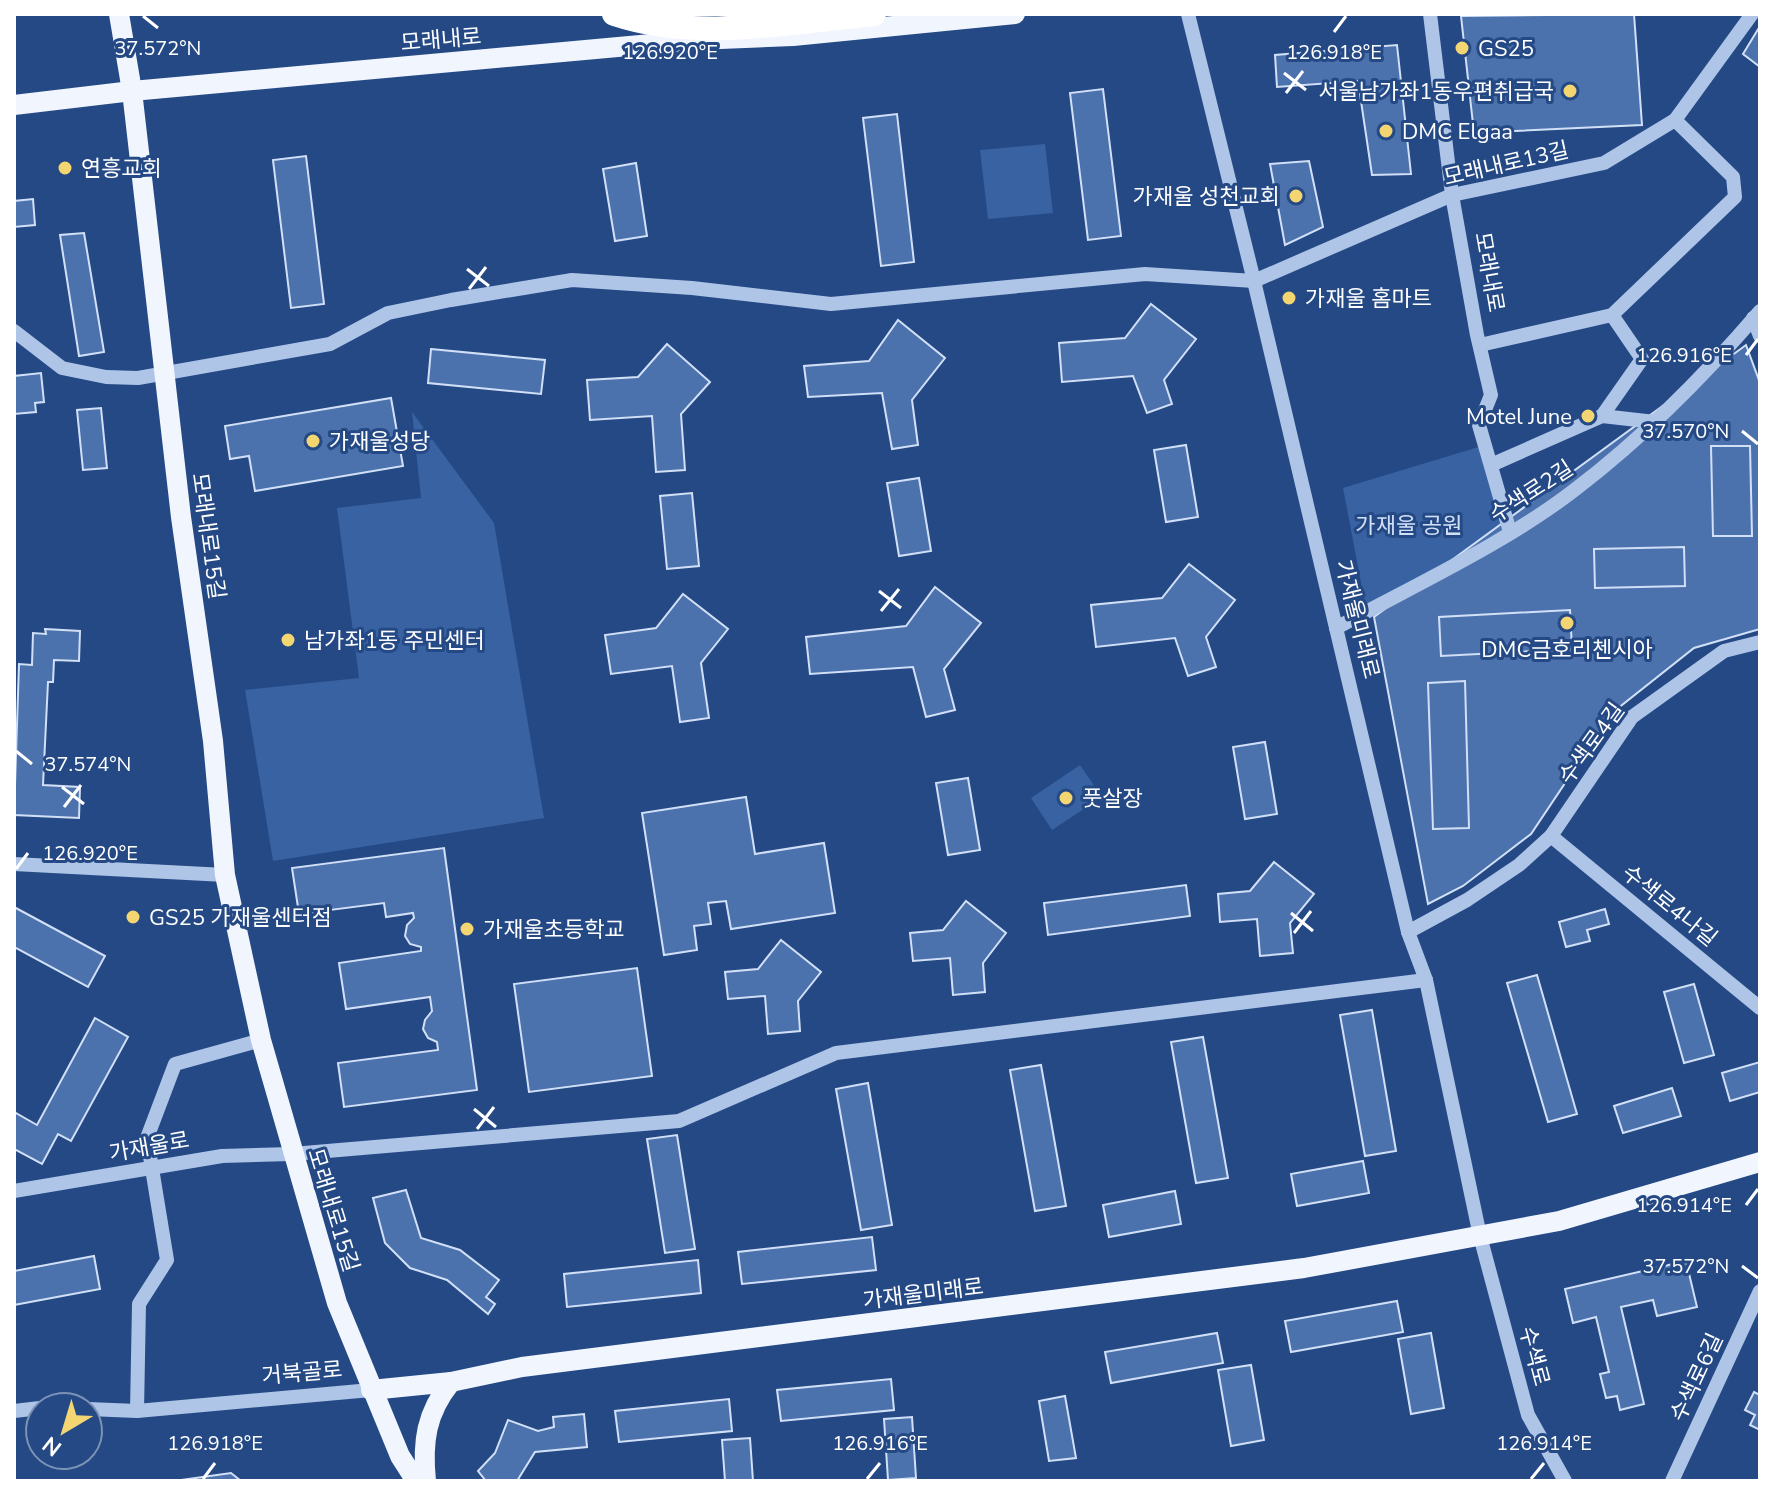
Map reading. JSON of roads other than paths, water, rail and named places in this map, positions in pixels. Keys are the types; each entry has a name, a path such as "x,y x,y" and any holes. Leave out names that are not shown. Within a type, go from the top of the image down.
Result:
{"highway":[{"path":"614,14 635,21 710,30 874,14"}],"main road":[{"name":"모래내로15길","path":"119,14 132,91 181,517 213,741 225,875 261,1040 292,1154 337,1303 371,1390"},
{"name":"모래내로","path":"14,105 132,91 695,40 793,36 1015,14"},
{"name":"가재울미래로","path":"371,1390 451,1382 522,1367 1304,1268 1559,1221 1760,1162"},
{"path":"426,1481 423,1443 426,1429 436,1403 451,1382"},
{"name":"거북골로","path":"371,1390 400,1456 416,1481"}],"street":[{"name":"가재울미래로","path":"1188,14 1408,932 1426,980 1480,1236"},
{"name":"모래내로","path":"1430,14 1452,195 1491,395 1479,425 1510,532"},
{"name":"모래내로13길","path":"1254,281 1452,195 1604,163 1675,120 1752,14"},
{"path":"1480,345 1612,315 1735,197 1733,177 1675,120"},
{"path":"14,331 62,368 106,377 138,378 330,344 388,313 572,280 692,288 831,304 1145,274 1254,281"},
{"path":"1612,315 1642,359 1602,416 1655,422"},
{"name":"수색로2길","path":"1336,628 1510,532 1575,490 1655,422 1757,315"},
{"name":"수색로2길","path":"1757,315 1760,336"},
{"name":"수색로2길","path":"1491,465 1602,416"},
{"name":"수색로4길","path":"1408,932 1519,865 1551,836 1632,717 1724,651 1760,642"},
{"name":"수색로4나길","path":"1551,836 1760,1008"},
{"path":"14,864 225,875"},
{"name":"가재울로","path":"14,1191 222,1156 292,1154 679,1121 836,1053 1426,980"},
{"path":"137,1411 139,1304 167,1260 147,1138 175,1064 261,1040"},
{"name":"수색로","path":"1480,1236 1528,1415 1565,1481"},
{"name":"수색로6길","path":"1672,1481 1760,1291"},
{"name":"거북골로","path":"104,1410 137,1411 371,1390"}],"place":[{"name":"GS25","path":"1462,48"},
{"name":"서울남가좌1동우편취급국","path":"1570,91"},
{"name":"DMC Elgaa","path":"1386,131"},
{"name":"연흥교회","path":"65,168"},
{"name":"가재울 성천교회","path":"1296,196"},
{"name":"가재울 홈마트","path":"1289,298"},
{"name":"Motel June","path":"1588,416"},
{"name":"가재울성당","path":"313,441"},
{"name":"DMC금호리첸시아","path":"1567,623"},
{"name":"남가좌1동 주민센터","path":"288,640"},
{"name":"풋살장","path":"1066,798"},
{"name":"GS25 가재울센터점","path":"133,917"},
{"name":"가재울초등학교","path":"467,929"}],"park label":[{"name":"가재울 공원","path":"1409,525"}]}
